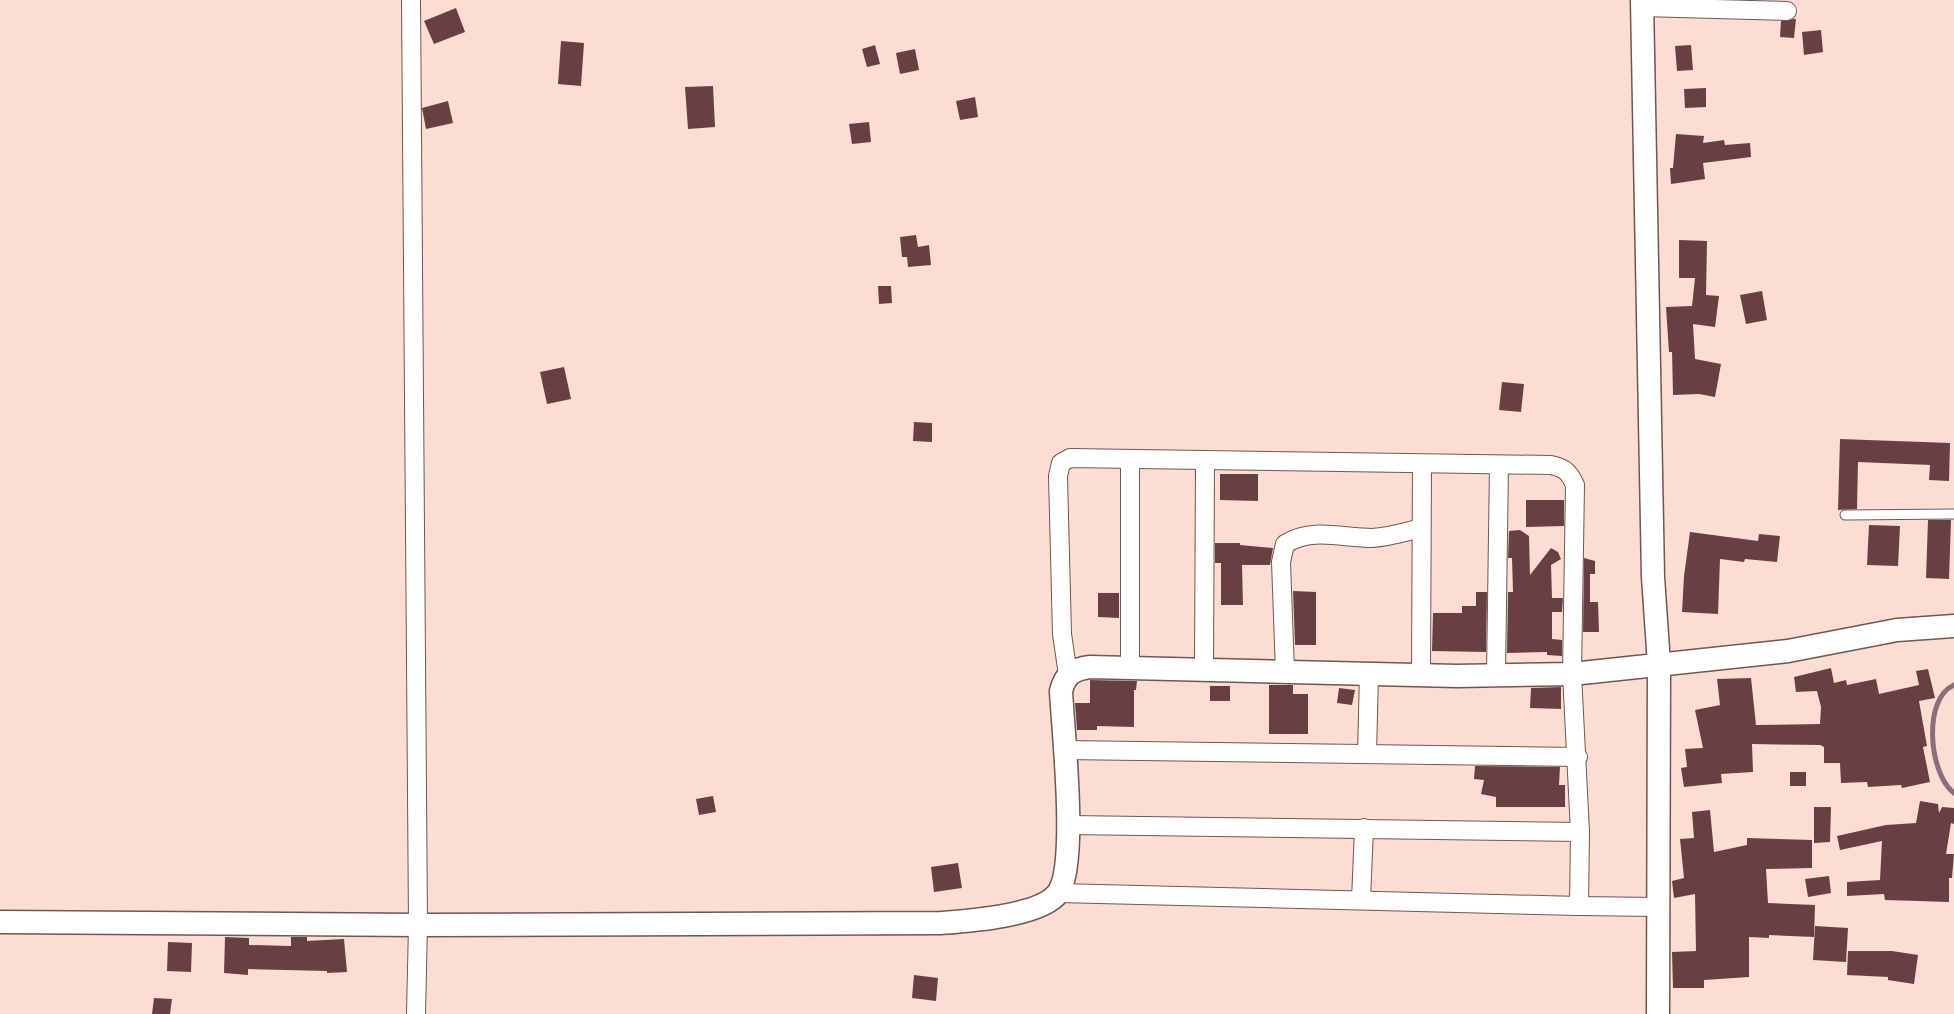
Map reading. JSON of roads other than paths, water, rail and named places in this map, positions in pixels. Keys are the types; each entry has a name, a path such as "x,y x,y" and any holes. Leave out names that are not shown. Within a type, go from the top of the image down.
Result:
{"street":[{"path":"411,0 418,925 416,1014"},
{"path":"1658,1014 1659,664 1653,567 1642,4 1787,10"},
{"path":"1068,676 1062,634 1058,476 1061,463 1070,458 1550,465 1564,468 1575,485 1572,674 1578,757 1579,906"},
{"path":"1130,459 1130,668"},
{"path":"1204,670 1205,460"},
{"path":"1421,675 1422,464"},
{"path":"1496,675 1499,465"},
{"path":"1285,672 1281,562 1286,544 1303,535 1371,538 1421,528"},
{"path":"0,922 418,925 941,923 989,919 1046,902 1058,893 1064,878 1068,854 1068,825 1061,692 1064,679 1075,669 1130,668 1421,675 1572,674 1788,651 1897,630 1954,626"},
{"path":"1367,754 1369,674"},
{"path":"1064,750 1578,757"},
{"path":"1068,825 1580,832"},
{"path":"1361,900 1364,828"},
{"path":"1058,893 1658,907"}],"lane":[{"path":"1845,515 1954,514"}],"waterway":[{"path":"1954,685 1944,693 1937,705 1933,720 1935,754 1939,770 1954,793"}]}
